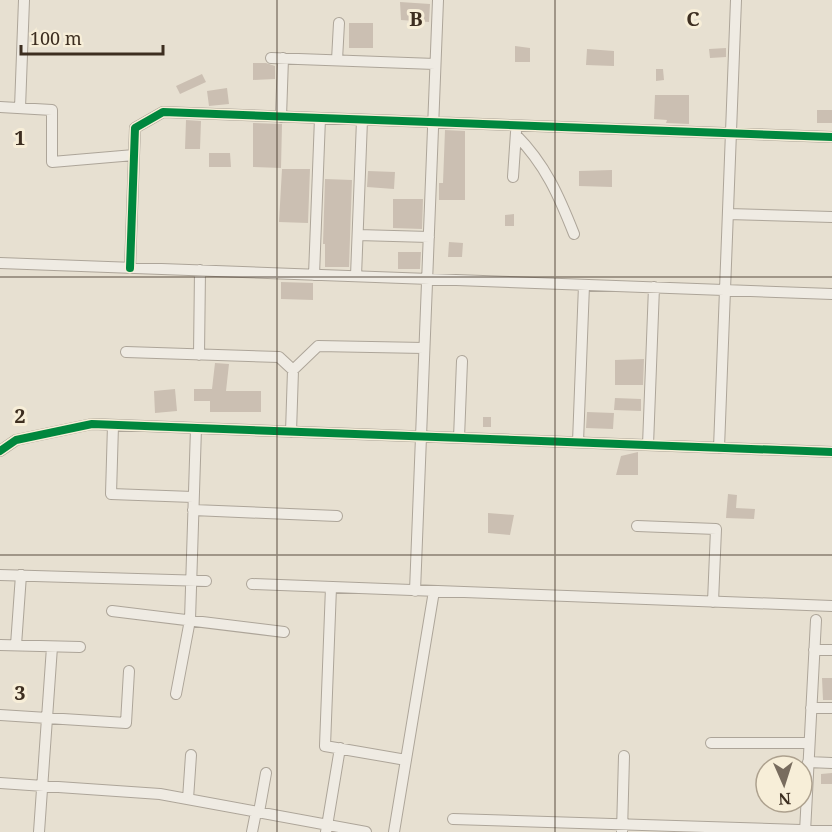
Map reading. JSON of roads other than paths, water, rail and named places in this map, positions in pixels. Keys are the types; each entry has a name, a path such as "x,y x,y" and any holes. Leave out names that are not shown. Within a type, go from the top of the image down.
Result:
{"street":[{"path":"21,108 24,0"},
{"path":"415,591 438,0"},
{"path":"719,448 736,0"},
{"path":"337,60 339,23"},
{"path":"271,58 435,64"},
{"path":"281,117 283,58"},
{"path":"0,107 52,110 52,162 134,155"},
{"path":"130,268 135,128 163,112 433,122 517,130 832,137"},
{"path":"314,274 320,118"},
{"path":"356,276 362,120"},
{"path":"513,177 517,130"},
{"path":"517,130 556,188 574,234"},
{"path":"728,214 832,218"},
{"path":"358,235 429,237"},
{"path":"0,263 832,294"},
{"path":"199,355 200,270"},
{"path":"578,442 584,285"},
{"path":"648,445 654,287"},
{"path":"291,432 293,370 318,346 424,348"},
{"path":"126,352 279,357 293,370"},
{"path":"459,438 462,361"},
{"path":"0,451 16,440 92,424 832,452"},
{"path":"113,425 111,494 193,497"},
{"path":"176,694 190,620 196,428"},
{"path":"193,510 337,516"},
{"path":"637,526 716,529 713,602"},
{"path":"0,575 206,581"},
{"path":"16,645 21,575"},
{"path":"252,584 832,606"},
{"path":"331,587 325,746 406,760"},
{"path":"394,832 434,591"},
{"path":"112,611 284,632"},
{"path":"808,754 816,620"},
{"path":"0,645 80,647"},
{"path":"39,832 52,646"},
{"path":"814,650 832,650"},
{"path":"0,715 126,723 129,671"},
{"path":"811,708 832,708"},
{"path":"711,743 809,743"},
{"path":"326,828 340,748"},
{"path":"188,799 191,755"},
{"path":"622,828 624,756"},
{"path":"814,762 832,763"},
{"path":"252,832 266,772"},
{"path":"0,783 160,794 257,812 326,828 366,832"},
{"path":"805,831 806,814"},
{"path":"453,819 622,828 832,831"}]}
